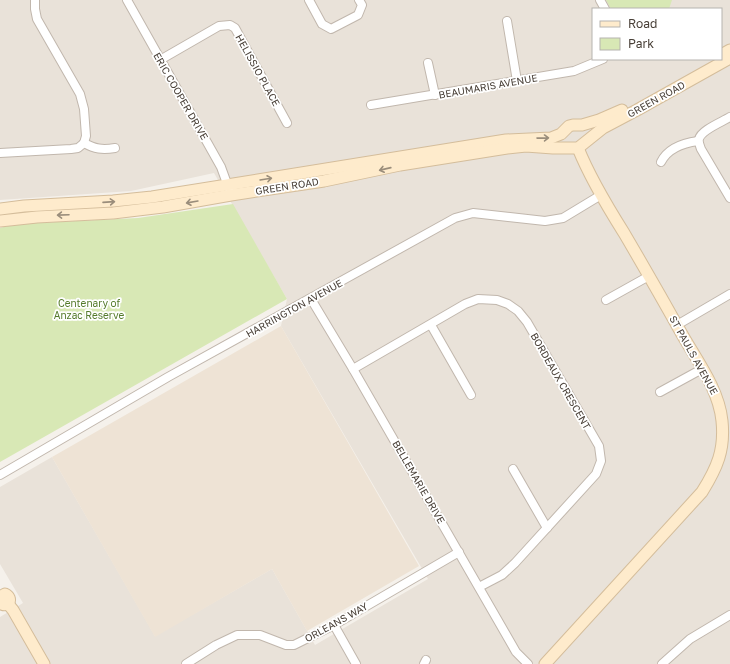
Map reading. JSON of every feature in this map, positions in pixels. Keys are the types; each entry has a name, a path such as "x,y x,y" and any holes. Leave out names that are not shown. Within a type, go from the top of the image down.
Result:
{"main road":[{"name":"GREEN ROAD","path":"0,209 24,206 128,200 324,181 400,165 507,148 526,146 553,148 578,146 603,128 730,58"},
{"name":"GREEN ROAD","path":"576,124 588,123 615,114 711,60"},
{"path":"576,124 581,126 584,130 586,139 578,146 568,146 563,139 563,134 568,126 576,124"},
{"name":"GREEN ROAD","path":"0,221 31,217 101,214 163,207 229,190 506,140 551,138 561,134 565,129"},
{"name":"ST PAULS AVENUE","path":"545,664 702,492 714,473 719,459 722,440 722,420 717,398 677,325 602,196 578,146"},
{"path":"2,598 13,610 44,664"}],"street":[{"path":"0,153 78,148 84,143 86,136 84,110 80,94 37,19 35,9 36,0"},
{"name":"ERIC COOPER DRIVE","path":"127,0 221,167 229,190"},
{"path":"309,0 322,24 331,29 358,15 362,5 359,0"},
{"path":"507,21 517,81"},
{"name":"HELISSIO PLACE","path":"160,60 219,26 230,25 235,28 287,123"},
{"name":"BEAUMARIS AVENUE","path":"371,105 574,71 600,60"},
{"path":"428,63 435,95"},
{"path":"730,117 706,130 701,134 698,141 701,149 730,198"},
{"path":"660,162 664,154 684,143 698,141"},
{"path":"84,143 91,148 101,150 115,148"},
{"name":"HARRINGTON AVENUE","path":"0,474 168,377 455,218 473,213 545,221 563,218 602,196"},
{"path":"606,300 649,276"},
{"path":"677,325 730,294"},
{"name":"BELLEMARIE DRIVE","path":"311,299 516,652 528,664"},
{"name":"BORDEAUX CRESCENT","path":"353,369 466,304 478,299 497,300 508,304 518,311 527,322 599,446 601,461 596,474 502,575 479,587"},
{"path":"431,325 471,395"},
{"path":"660,392 702,369"},
{"path":"513,470 547,528"},
{"name":"ORLEANS WAY","path":"186,664 216,645 237,635 260,636 286,645 294,645 334,625 459,552"},
{"path":"662,664 690,638 730,615"},
{"path":"334,625 356,664"}],"shaded area":[{"path":"0,0 730,0 730,664 0,664 0,617 23,603 0,564 0,487 52,457 155,636 272,569 315,645 428,579 281,326 287,299 214,173 131,191 0,200"},
{"path":"281,326 419,566 307,631 272,569 155,637 52,457"}],"green space":[{"path":"606,0 672,0 669,8 610,8"},
{"name":"Centenary of Anzac Reserve","path":"233,204 287,299 0,462 0,228 15,224 138,218"}]}
